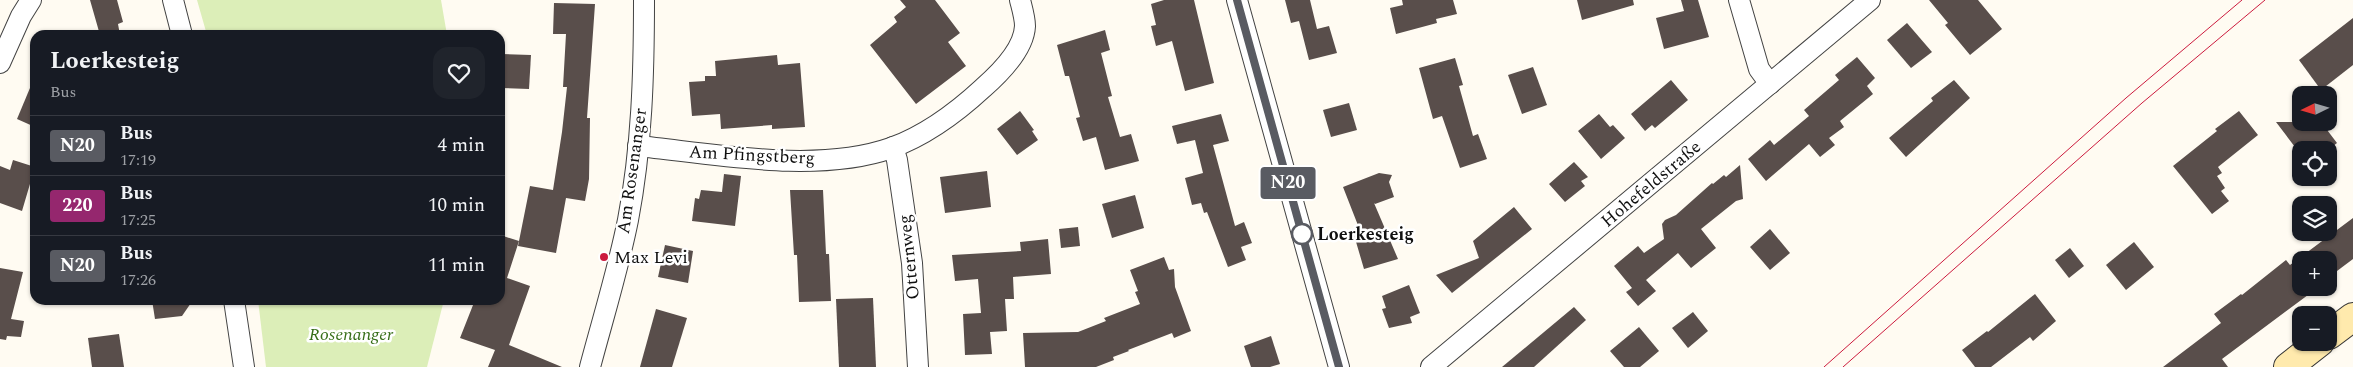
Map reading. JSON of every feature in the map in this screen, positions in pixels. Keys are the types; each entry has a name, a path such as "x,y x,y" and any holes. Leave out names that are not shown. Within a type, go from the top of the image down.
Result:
{"street":[{"path":"0,63 31,0"},
{"path":"173,0 181,30"},
{"name":"Am Rosenanger","path":"590,367 628,219 642,106 644,0"},
{"name":"Am Pfingstberg","path":"638,146 722,156 808,161 869,154 893,147 952,116 992,81 1020,45 1025,27 1020,0"},
{"path":"1237,0 1338,367"},
{"path":"1739,0 1759,69 1770,84"},
{"name":"Hohefeldstraße","path":"1430,367 1870,0"},
{"name":"Otternweg","path":"893,147 897,160 912,263 918,367"},
{"path":"235,305 244,367"},
{"path":"2337,329 2353,316"},
{"path":"2288,367 2308,351"}],"green space":[{"path":"197,0 441,0 446,30 206,30"},
{"name":"Rosenanger","path":"259,305 443,305 427,367 266,367"}],"building":[{"path":"90,0 117,0 123,22 118,24 119,30 99,30"},
{"path":"900,0 935,0 960,33 948,42 966,66 916,104 870,45 897,22 894,17 906,7"},
{"path":"1164,0 1194,0 1214,83 1185,91 1172,41 1156,46 1151,26 1156,25 1151,4"},
{"path":"1285,0 1310,0 1317,29 1329,26 1337,53 1309,60 1299,21 1291,23"},
{"path":"1402,0 1453,0 1457,14 1436,19 1437,23 1396,34 1390,8 1403,5"},
{"path":"1577,0 1633,0 1634,5 1582,20"},
{"path":"1681,0 1698,0 1709,37 1664,49 1656,18 1684,11"},
{"path":"1929,0 1978,0 2002,29 1970,55 1945,25 1948,23"},
{"path":"554,3 595,4 587,118 590,118 589,179 585,201 566,198 556,253 518,246 530,186 553,190 562,132 567,87 563,87 566,34 553,34"},
{"path":"2353,18 2353,65 2326,86 2318,86 2299,60"},
{"path":"1907,23 1932,52 1911,68 1887,40"},
{"path":"1105,30 1110,50 1101,53 1112,96 1108,97 1120,137 1131,134 1139,161 1105,170 1096,137 1083,141 1076,118 1080,117 1069,76 1065,76 1057,45"},
{"path":"505,54 531,55 529,89 505,88"},
{"path":"777,55 778,65 800,63 805,127 772,129 772,125 721,129 720,114 692,116 689,82 705,81 705,76 716,76 715,61"},
{"path":"1857,57 1875,78 1867,86 1873,94 1840,121 1844,127 1829,138 1835,145 1820,157 1809,144 1766,181 1748,159 1770,140 1774,145 1809,116 1804,110 1839,80 1835,75"},
{"path":"1455,58 1463,85 1459,86 1473,136 1478,134 1487,159 1460,168 1442,116 1433,119 1419,68"},
{"path":"1533,67 1547,105 1522,114 1508,75"},
{"path":"1671,80 1688,100 1655,128 1652,125 1645,131 1631,114"},
{"path":"1954,80 1970,98 1906,157 1889,138 1933,101 1931,98"},
{"path":"30,88 30,125 17,119"},
{"path":"1349,103 1357,130 1331,137 1323,110"},
{"path":"1020,111 1034,130 1032,131 1038,140 1017,155 997,129"},
{"path":"2239,111 2258,135 2218,167 2222,173 2217,176 2225,188 2221,191 2229,201 2212,214 2173,166 2217,131 2215,129"},
{"path":"1221,114 1229,141 1213,145 1235,226 1244,222 1252,243 1241,247 1246,260 1228,267 1207,212 1204,213 1201,203 1192,205 1185,178 1203,173 1195,140 1177,144 1172,126"},
{"path":"1599,114 1610,127 1613,125 1625,138 1601,159 1578,131"},
{"path":"2276,122 2292,122 2292,131 2328,131 2335,141 2292,141 2292,143"},
{"path":"13,160 30,165 30,184 22,211 0,203 0,166 10,170"},
{"path":"1574,162 1588,177 1581,181 1585,186 1565,202 1549,184"},
{"path":"1740,165 1743,199 1736,201 1701,229 1716,248 1691,268 1678,253 1646,280 1656,291 1638,306 1626,292 1632,288 1614,266 1638,246 1644,253 1664,239 1662,224 1665,220 1676,215 1712,183 1724,175 1726,177"},
{"path":"987,171 991,207 945,213 940,177"},
{"path":"1379,173 1392,175 1389,182 1394,197 1374,203 1398,259 1364,269 1354,235 1361,233 1343,187"},
{"path":"724,174 741,176 735,226 692,221 695,198 699,199 701,190 722,192"},
{"path":"790,190 823,190 826,254 829,254 831,301 799,302 797,255 794,255"},
{"path":"1135,195 1144,228 1112,238 1102,204"},
{"path":"1514,207 1532,229 1452,293 1436,275 1479,258 1473,241"},
{"path":"2353,218 2353,259 2337,271 2337,251 2309,251 2322,241 2337,241 2337,230"},
{"path":"1078,227 1080,246 1061,248 1059,229"},
{"path":"1770,229 1790,253 1770,270 1750,247"},
{"path":"505,237 519,241 507,278 530,286 509,345 562,367 488,367 495,350 460,338 473,305 505,305"},
{"path":"1048,239 1051,274 1013,277 1014,299 1005,299 1007,331 990,332 992,354 965,355 963,314 981,313 978,279 955,281 952,255 1021,251 1020,242"},
{"path":"2134,242 2154,267 2126,290 2106,265"},
{"path":"665,245 693,251 688,283 658,277"},
{"path":"2070,248 2084,266 2069,278 2055,260"},
{"path":"1164,257 1169,270 1174,269 1175,287 1191,331 1174,338 1172,333 1128,350 1113,357 1114,360 1096,367 1025,367 1023,333 1078,332 1106,321 1104,318 1140,304 1135,292 1138,291 1130,270"},
{"path":"2286,260 2290,265 2292,264 2292,296 2307,296 2222,359 2228,367 2163,367 2221,323 2214,314 2242,295"},
{"path":"0,268 23,272 11,319 24,321 21,337 7,336 6,340 0,339"},
{"path":"1409,285 1420,313 1410,317 1412,323 1389,328 1382,309 1386,308 1382,296"},
{"path":"2035,294 2056,321 2033,341 2030,337 1991,367 1975,367 1962,350 1988,332"},
{"path":"873,298 876,367 839,367 836,299"},
{"path":"153,305 190,305 182,316 155,319"},
{"path":"1574,307 1586,320 1534,367 1502,367"},
{"path":"656,309 687,318 672,367 640,367"},
{"path":"1693,312 1708,331 1688,348 1672,328"},
{"path":"1639,327 1659,351 1640,367 1624,367 1610,351"},
{"path":"119,334 124,367 92,367 88,338"},
{"path":"1271,336 1280,364 1270,367 1251,367 1244,346"}],"tram line":[{"path":"1824,367 2126,98 2242,0"},
{"path":"1843,367 2142,103 2265,0"}],"bus line":[{"name":"N20","path":"1237,0 1339,367"}],"place":[{"name":"Loerkesteig","path":"1302,234"},
{"name":"Max Levi","path":"604,257"}]}
